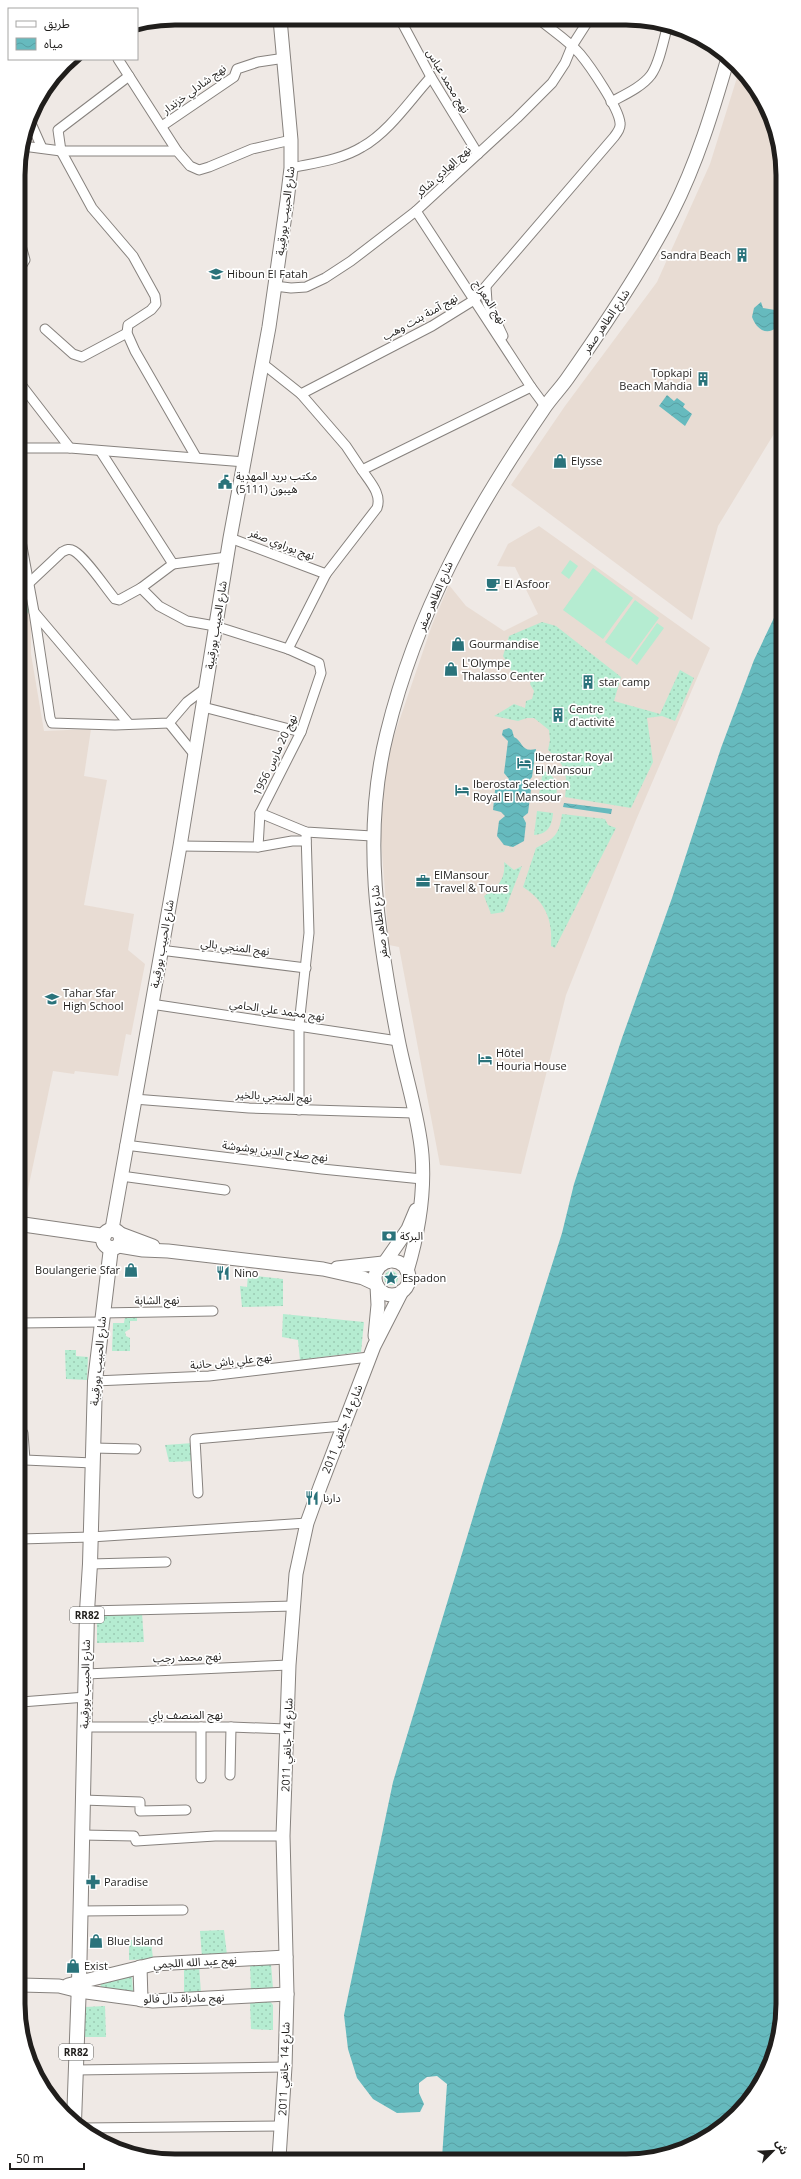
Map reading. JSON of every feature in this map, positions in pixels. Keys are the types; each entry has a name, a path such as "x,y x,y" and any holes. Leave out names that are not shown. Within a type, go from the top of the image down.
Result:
{"main road":[{"name":"شارع الحبيب بورقيبة","path":"74,2115 81,1912 82,1800 86,1697 87,1611 91,1537 95,1381 120,1176 180,846 194,754 207,687 215,626 275,286 291,168 291,140 281,25"},
{"name":"شارع الطاهر صفر","path":"407,1271 417,1234 422,1198 422,1153 398,1041 379,937 372,836 376,788 388,729 408,660 432,598 473,518 545,406 564,383 610,318 650,253 674,209 691,169 712,114 726,63"},
{"name":"شارع الطاهر صفر","path":"384,1263 408,1229 422,1198"},
{"path":"25,1225 113,1238 168,1251 323,1269 363,1278 377,1285 388,1294 402,1291 407,1284 407,1271 398,1262 323,1269"},
{"path":"377,1285 375,1275 384,1263"},
{"name":"شارع 14 جانفي 2011","path":"372,1351 378,1305 377,1285"},
{"name":"شارع 14 جانفي 2011","path":"278,2154 282,2126 287,1994 283,1836 288,1729 289,1665 296,1574 307,1523 343,1426 372,1351 402,1291"},
{"name":"نهج عبد الله اللجمي","path":"25,1985 79,1987 140,1967 154,1964 286,1957"},
{"path":"140,1967 141,2000"},
{"name":"نهج مادزاة دال فالو","path":"79,1987 141,2000 153,2001 287,1994"}],"street":[{"name":"نهج محمد عباس","path":"403,25 431,77 478,154"},
{"path":"546,25 580,54 611,102 642,83 650,76 656,64 666,30"},
{"name":"نهج الهادي شاكر","path":"275,286 291,288 306,287 325,278 351,261 416,211 552,83 565,63 572,46 585,25"},
{"name":"نهج شادلي خزندار","path":"162,126 234,77 237,69 258,62 284,58"},
{"path":"119,60 177,151 190,166 199,170 252,149 291,140"},
{"path":"130,76 58,130 61,151 92,208 133,256 155,296 156,304 151,310 128,325 127,333 135,351 196,457"},
{"path":"291,168 329,160 362,147 387,126 431,77"},
{"name":"نهج آمنة بنت وهب","path":"301,394 432,326 474,300 614,137 620,126 620,122 611,102"},
{"path":"33,127 42,148"},
{"path":"28,147 61,151 177,151"},
{"name":"نهج المعراج","path":"416,211 530,387 545,406"},
{"path":"486,287 488,302 517,367"},
{"path":"45,329 73,354 82,357 127,333"},
{"path":"262,363 301,394 346,446 378,495 379,502 377,508 326,574 288,649"},
{"path":"362,470 530,387"},
{"path":"25,390 70,448"},
{"path":"25,448 70,448 100,452 196,457 245,462"},
{"path":"100,452 173,564"},
{"name":"نهج بوراوي صفر","path":"230,538 326,574"},
{"path":"28,584 67,549 73,550 81,557 115,599 124,599 173,564 227,557"},
{"path":"25,566 52,723 169,723 187,702 207,687"},
{"name":"نهج 20 مارس 1956","path":"141,588 160,606 172,614 188,621 215,626 288,649 315,661 321,668 321,673 301,732 260,813 258,847"},
{"path":"34,612 129,724"},
{"path":"203,706 301,732"},
{"path":"169,723 194,754"},
{"path":"260,813 306,837"},
{"path":"180,846 258,847 306,837 372,836"},
{"path":"299,1110 299,1025 309,933 306,837"},
{"name":"نهج المنجي بالي","path":"160,950 306,968"},
{"name":"نهج محمد علي الحامي","path":"151,1004 398,1041"},
{"name":"نهج المنجي بالخير","path":"134,1099 299,1110 414,1112"},
{"name":"نهج صلاح الدين بوشوشة","path":"126,1144 322,1169 422,1179"},
{"path":"120,1176 225,1190"},
{"name":"نهج الشابة","path":"25,1322 213,1311"},
{"name":"نهج علي باش حانبة","path":"95,1381 209,1376 372,1351"},
{"path":"198,1493 195,1439 343,1426"},
{"path":"93,1448 136,1449"},
{"path":"25,1460 93,1463"},
{"path":"25,1539 91,1537 307,1523"},
{"path":"90,1564 166,1562"},
{"path":"87,1611 294,1606"},
{"name":"نهج محمد رجب","path":"86,1674 289,1665"},
{"path":"25,1702 86,1697"},
{"path":"201,1727 201,1778"},
{"path":"230,1774 231,1727"},
{"name":"نهج المنصف باي","path":"85,1728 231,1727 288,1729"},
{"path":"82,1800 140,1802 140,1811 186,1810"},
{"path":"82,1835 134,1836 136,1841 215,1836 283,1836"},
{"path":"81,1912 182,1910"},
{"path":"75,2070 285,2067"},
{"path":"91,2128 282,2126"}],"shaded area":[{"path":"738,75 751,92 765,118 771,136 776,165 776,431 718,526 692,620 511,485 565,406 657,282 710,164"},
{"name":"Iberostar Royal El Mansour","path":"539,526 710,648 636,820 566,995 521,1174 440,1165 399,947 389,945 381,839 383,785 392,742 432,625 449,585 466,606 504,631 538,614 515,567 497,566 508,544"},
{"path":"25,582 31,612 31,654 44,731 91,729 84,776 107,780 84,905 134,914 128,950 145,964 131,1035 126,1034 118,1076 75,1071 74,1074 53,1071 25,1203"}],"green space":[{"path":"570,560 578,566 569,579 561,573"},
{"path":"593,568 633,598 603,639 563,610"},
{"path":"25,582 31,612 25,614"},
{"path":"635,600 659,618 629,659 605,642"},
{"path":"542,622 556,626 621,677 614,701 660,714 680,670 694,678 675,721 662,716 647,718 653,762 631,808 565,797 566,776 559,761 548,750 550,740 549,730 534,718 527,718 518,721 494,716 514,704 525,708 526,701 532,699 534,691 530,684 531,681 514,675 503,656 509,636"},
{"path":"657,623 664,628 637,665 631,660"},
{"path":"543,771 551,775 555,781 557,788 556,797 539,794"},
{"path":"537,811 553,813 550,825 546,831 534,835"},
{"path":"562,814 605,819 608,825 616,828 555,948 551,946 551,928 546,912 537,898 523,887 536,848 555,835 559,827"},
{"path":"504,862 514,870 522,866 504,912 491,914 484,896 500,882 504,873"},
{"path":"388,1271 394,1271 398,1275 398,1281 394,1285 388,1285 384,1281 384,1275"},
{"path":"248,1275 283,1279 283,1306 242,1307 240,1286 247,1287"},
{"path":"283,1314 364,1322 361,1352 300,1360 298,1340 282,1337"},
{"path":"137,1316 137,1321 130,1321 130,1329 125,1332 126,1336 130,1338 130,1351 112,1351 113,1323 124,1323 125,1317"},
{"path":"65,1350 76,1350 76,1356 88,1357 87,1380 66,1379"},
{"path":"193,1443 194,1461 169,1462 165,1445"},
{"path":"142,1613 144,1642 97,1643 97,1618 99,1615"},
{"path":"224,1930 227,1955 202,1957 200,1931"},
{"path":"129,1940 151,1940 153,1959 129,1960"},
{"path":"250,1963 271,1964 273,1989 251,1991"},
{"path":"199,1965 201,1993 184,1994 184,1966"},
{"path":"129,1975 132,1977 133,1991 128,1992 100,1988 101,1984"},
{"path":"269,2000 273,2005 273,2030 251,2029 250,2001"},
{"path":"105,2006 106,2037 84,2037 85,2007"}],"water":[{"path":"761,302 763,308 775,310 776,328 769,331 759,328 752,317 754,308"},
{"path":"667,395 674,401 677,398 685,404 683,407 692,414 685,426 659,406"},
{"path":"776,614 776,2014 771,2043 761,2070 739,2103 725,2117 709,2129 683,2143 665,2149 636,2154 442,2154 447,2084 437,2076 427,2077 419,2083 419,2093 424,2104 420,2112 397,2113 373,2099 357,2078 348,2049 344,2015 393,1782 483,1484 562,1233 574,1184 622,1038 672,898 721,748 754,660"},
{"path":"509,728 512,730 514,737 525,748 531,750 536,749 532,777 527,783 531,789 528,813 523,817 526,823 524,841 513,847 504,845 497,836 499,821 505,816 501,812 493,810 496,781 506,782 509,779 504,773 508,741 502,735 503,730"},
{"path":"564,803 612,809 611,814 563,807"}],"place":[{"name":"Sandra Beach","path":"742,255"},
{"name":"Hiboun El Fatah","path":"216,274"},
{"name":"Topkapi Beach Mahdia","path":"703,379"},
{"name":"Elysse","path":"560,461"},
{"name":"مكتب بريد المهدية هيبون (5111)","path":"225,482"},
{"name":"El Asfoor","path":"493,584"},
{"name":"Gourmandise","path":"458,644"},
{"name":"L'Olympe Thalasso Center","path":"451,669"},
{"name":"star camp","path":"588,682"},
{"name":"Centre d'activité","path":"558,715"},
{"name":"Iberostar Royal El Mansour","path":"524,763"},
{"name":"Iberostar Selection Royal El Mansour","path":"462,790"},
{"name":"ElMansour Travel & Tours","path":"423,881"},
{"name":"Tahar Sfar High School","path":"52,999"},
{"name":"Hôtel Houria House","path":"485,1059"},
{"name":"البركة","path":"389,1236"},
{"name":"Boulangerie Sfar","path":"131,1270"},
{"name":"Nino","path":"223,1273"},
{"name":"Espadon","path":"391,1278"},
{"name":"دارنا","path":"312,1498"},
{"name":"Paradise","path":"93,1882"},
{"name":"Blue Island","path":"96,1941"},
{"name":"Exist","path":"73,1966"}]}
